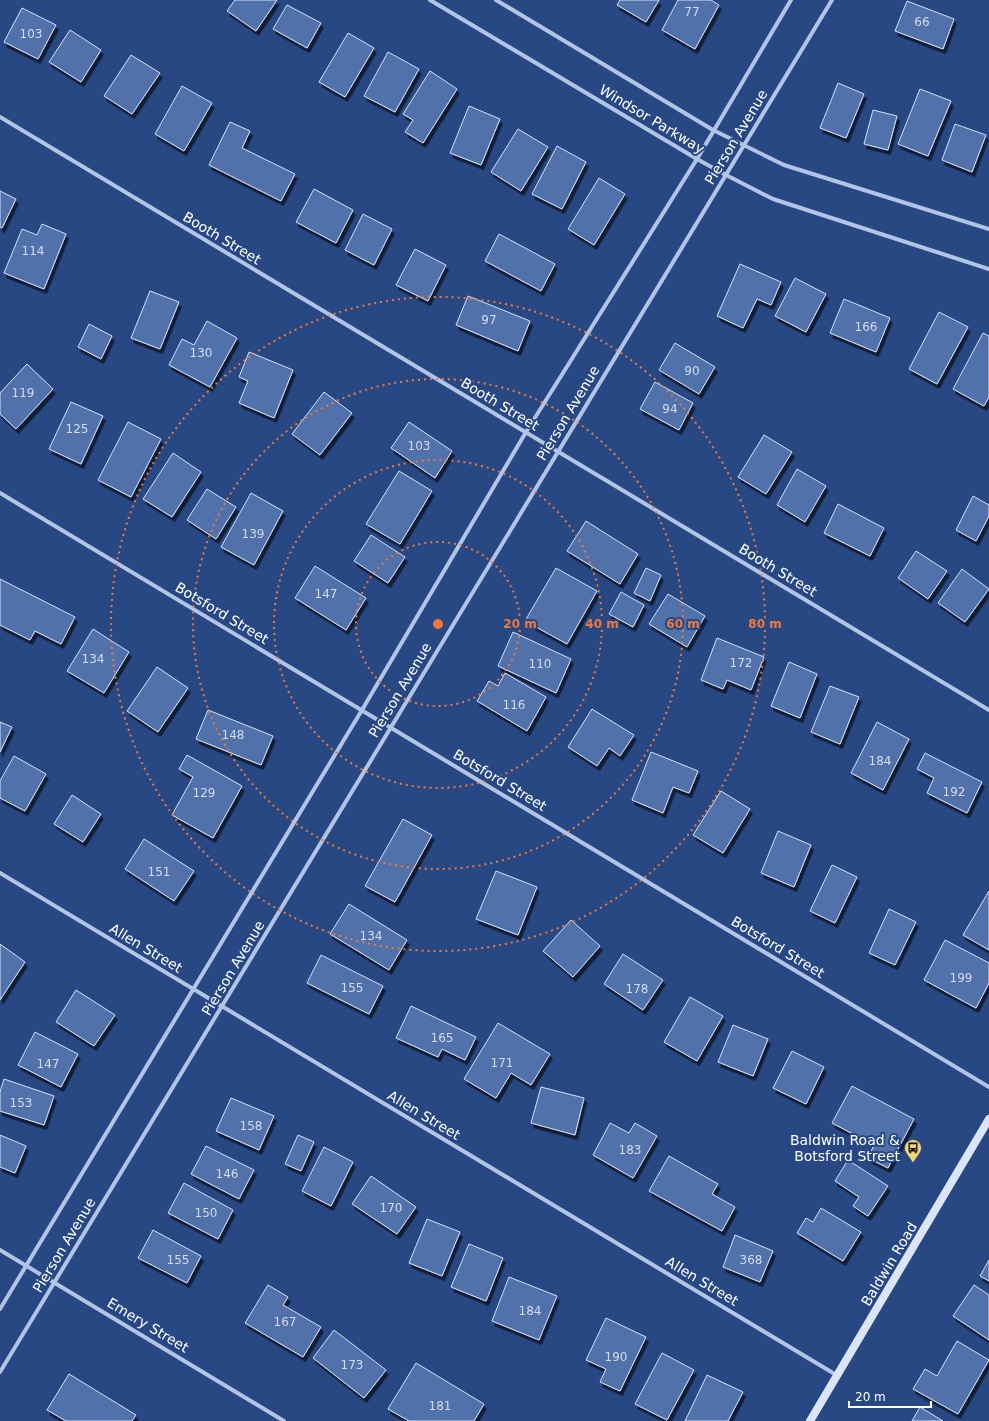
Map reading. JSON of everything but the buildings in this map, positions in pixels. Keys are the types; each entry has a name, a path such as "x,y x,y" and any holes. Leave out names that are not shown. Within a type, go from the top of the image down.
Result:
{"main road":[{"name":"Baldwin Road","path":"810,1421 989,1120"}],"street":[{"name":"Windsor Parkway","path":"430,0 697,159 773,198 989,269"},
{"name":"Windsor Parkway","path":"496,0 713,130 784,165 989,229"},
{"name":"Pierson Avenue","path":"0,1309 192,988 362,710 526,432 697,159 791,0"},
{"name":"Pierson Avenue","path":"0,1372 54,1281 223,1007 390,727 832,0"},
{"name":"Booth Street","path":"0,117 558,450 989,710"},
{"name":"Botsford Street","path":"0,492 989,1087"},
{"name":"Allen Street","path":"0,873 838,1376"},
{"name":"Emery Street","path":"0,1250 54,1281 284,1421"}],"place":[{"name":"Baldwin Road & Botsford Street","path":"913,1163"}]}
